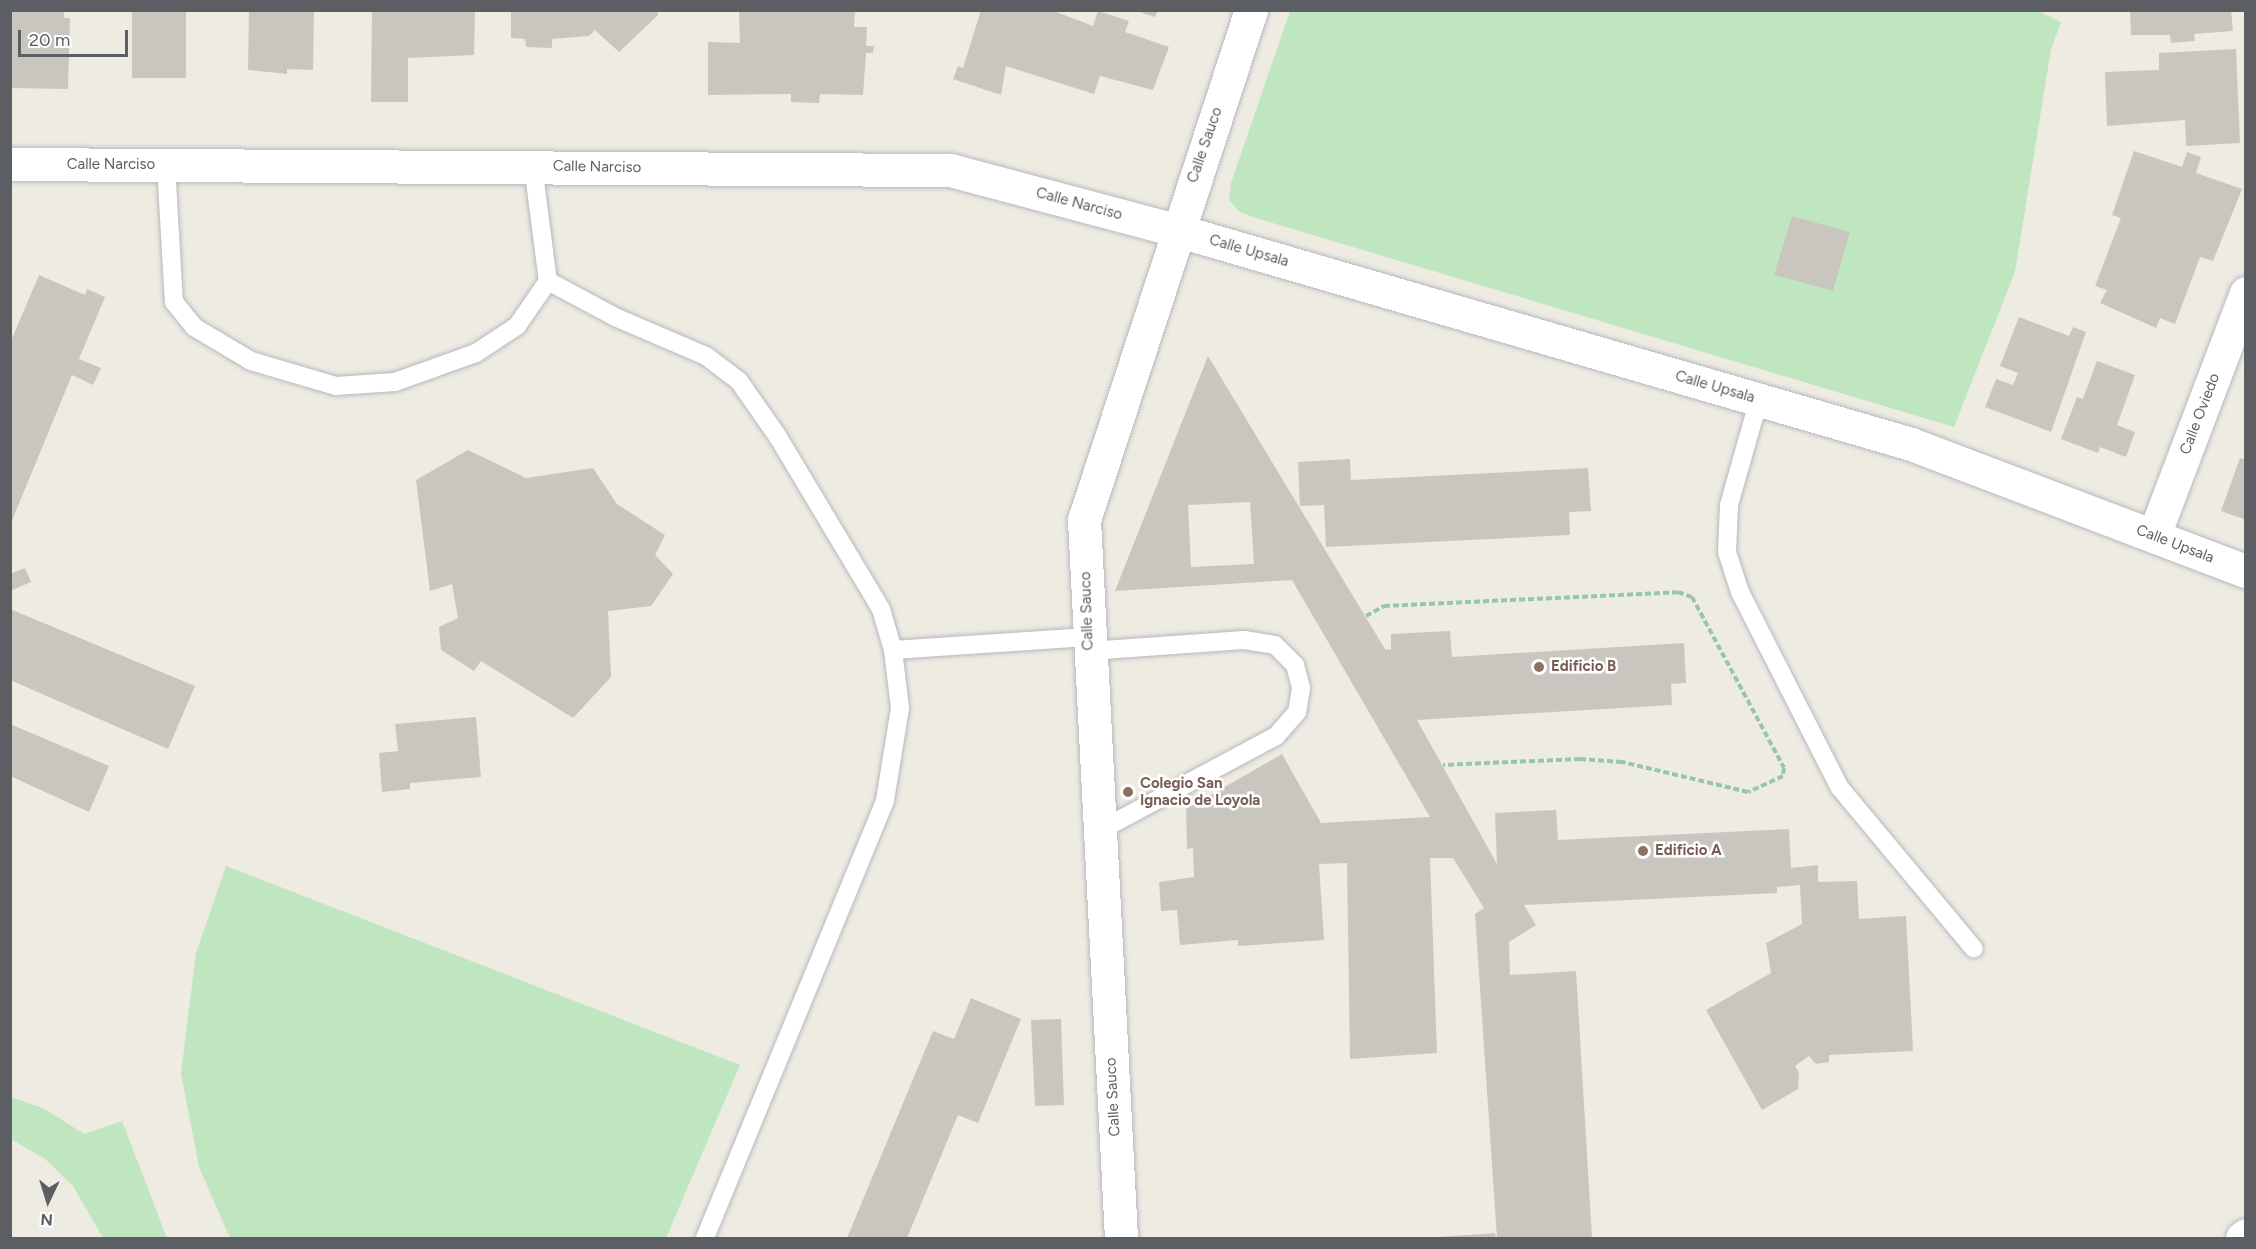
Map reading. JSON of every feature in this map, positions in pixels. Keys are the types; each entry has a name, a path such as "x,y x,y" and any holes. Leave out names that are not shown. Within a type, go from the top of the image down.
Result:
{"street":[{"name":"Calle Sauco","path":"1121,1239 1088,644 1084,520 1176,230 1251,10"},
{"name":"Calle Narciso","path":"10,164 950,170 1176,230"},
{"name":"Calle Upsala","path":"1176,230 1911,444 2246,571"},
{"name":"Calle Oviedo","path":"2154,536 2246,293"},
{"path":"2242,1239 2246,1235"}],"lane":[{"path":"166,165 174,302 194,327 251,361 336,386 395,382 485,348 518,326 548,281 533,166"},
{"path":"548,281 615,317 706,356 739,381 778,437 881,609 893,650 900,708 885,801 705,1239"},
{"path":"1759,399 1729,505 1727,552 1740,592 1840,788 1974,949"},
{"path":"893,650 1244,640 1275,645 1296,665 1301,688 1297,712 1276,736 1099,831"}],"path":[{"path":"1366,616 1384,606 1678,592 1692,597 1784,768 1783,776 1748,792 1622,762 1443,765"}],"green space":[{"path":"2035,10 2061,22 2051,49 2015,272 1954,427 1240,212 1229,200 1231,183 1290,11","holes":["1792,216 1849,232 1833,291 1775,274"]},
{"path":"226,866 740,1065 666,1238 230,1238 199,1167 181,1073 196,953"},
{"path":"11,1097 45,1109 84,1134 122,1121 167,1238 103,1238 73,1186 45,1159 11,1139"}],"building":[{"path":"10,10 64,10 64,18 70,18 68,89 10,88"},
{"path":"132,10 186,10 186,78 132,78"},
{"path":"249,10 314,10 313,70 287,69 287,74 248,70"},
{"path":"372,10 475,10 474,55 408,58 408,102 371,102"},
{"path":"511,10 658,10 658,15 619,52 595,30 589,36 552,39 552,48 526,47 525,39 511,38"},
{"path":"739,10 855,10 854,27 867,27 866,46 874,46 873,53 866,53 863,95 820,94 819,103 791,102 791,94 708,95 708,42 740,43"},
{"path":"981,10 1051,10 1093,26 1098,11 1129,21 1125,32 1169,47 1153,90 1100,76 1094,94 1006,66 1001,95 953,79 958,66 963,68"},
{"path":"1134,10 1158,10 1155,17"},
{"path":"2130,10 2231,10 2233,31 2194,34 2195,41 2171,43 2170,35 2131,35"},
{"path":"2236,49 2240,143 2186,146 2185,120 2107,126 2105,72 2159,70 2159,53"},
{"path":"2134,151 2182,167 2187,152 2201,157 2196,173 2242,189 2213,261 2200,257 2175,324 2160,318 2156,328 2100,303 2107,290 2095,286 2121,218 2112,215"},
{"path":"1792,216 1850,232 1833,291 1774,275"},
{"path":"39,275 85,295 87,289 105,297 79,359 101,368 93,385 72,375 11,523 10,343"},
{"path":"2019,317 2069,336 2073,327 2086,332 2051,432 1985,407 1996,379 2013,385 2018,373 2000,366"},
{"path":"1208,356 1385,649 1391,650 1391,634 1450,631 1452,657 1684,643 1686,683 1671,684 1672,705 1417,720 1497,864 1495,813 1556,810 1558,840 1789,829 1791,868 1818,865 1818,882 1857,881 1859,919 1906,916 1913,1051 1829,1055 1829,1062 1816,1064 1809,1056 1795,1066 1799,1072 1798,1089 1762,1110 1706,1010 1771,973 1766,943 1802,924 1800,885 1777,887 1777,893 1524,905 1536,925 1509,942 1510,975 1576,971 1592,1238 1497,1238 1475,914 1484,908 1453,858 1430,858 1437,1053 1350,1059 1347,863 1319,864 1324,940 1238,946 1238,940 1180,945 1177,910 1161,911 1159,882 1194,877 1193,848 1187,849 1186,809 1282,754 1321,823 1430,817 1292,580 1115,591","holes":["1250,502 1254,564 1191,567 1188,505"]},
{"path":"2097,361 2135,375 2117,425 2135,432 2126,457 2100,447 2098,453 2061,439 2077,397 2083,399"},
{"path":"468,450 526,478 593,468 617,504 665,535 655,555 673,574 651,606 608,611 611,677 573,718 481,661 474,671 441,650 439,627 458,618 452,584 430,591 416,480"},
{"path":"2240,458 2246,460 2246,520 2221,511"},
{"path":"1350,459 1351,480 1588,468 1591,511 1569,512 1570,535 1326,547 1324,505 1300,506 1298,462"},
{"path":"25,568 31,582 10,591 10,574"},
{"path":"10,609 195,686 168,749 10,680"},
{"path":"476,717 481,777 410,783 410,789 382,792 379,753 398,751 395,724"},
{"path":"10,724 109,766 89,812 10,776"},
{"path":"971,998 1021,1019 978,1123 958,1115 907,1238 847,1238 933,1031 954,1039"},
{"path":"1061,1019 1064,1105 1035,1106 1031,1020"},
{"path":"1495,1233 1496,1238 1438,1238 1438,1237"}],"place":[{"name":"Edificio B","path":"1539,667"},
{"name":"Colegio San Ignacio de Loyola","path":"1128,792"},
{"name":"Edificio A","path":"1643,851"}]}
